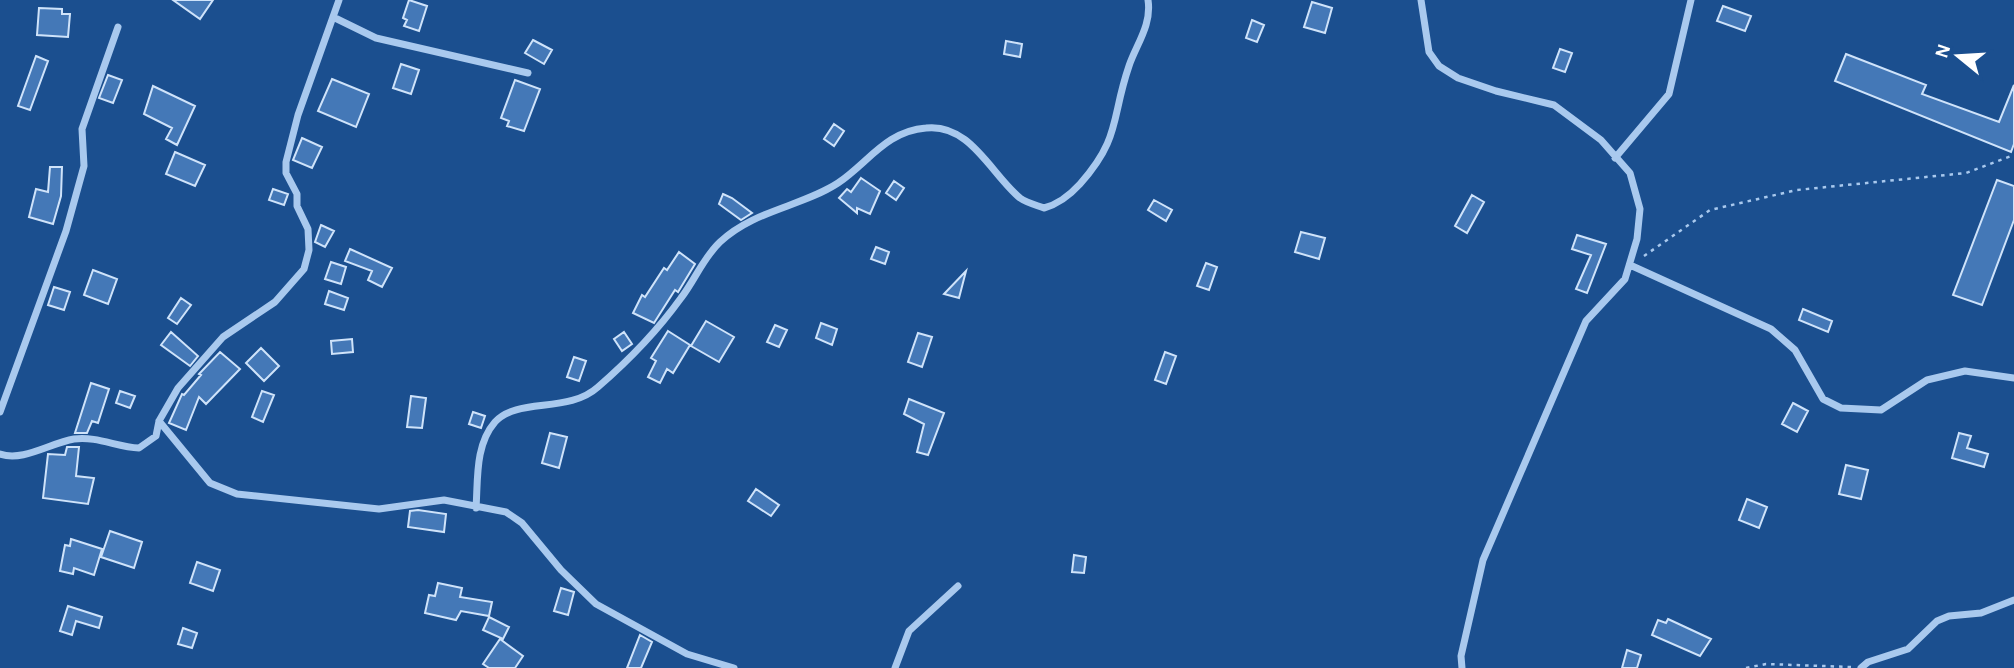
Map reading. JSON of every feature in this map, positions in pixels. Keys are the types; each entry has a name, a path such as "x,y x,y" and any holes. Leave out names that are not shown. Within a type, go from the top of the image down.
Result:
{"street":[{"path":"0,454 8,457 24,455 72,440 91,438 139,448 156,436 159,421 178,388 223,337 275,302 304,269 309,250 308,229 297,206 297,194 286,173 286,162 298,115 339,0"},
{"path":"476,508 480,454 485,438 501,417 507,412 568,403 596,389 680,300 704,260 720,242 742,224 838,183 876,148 902,133 925,128 954,132 973,147 1021,198 1044,208 1061,201 1108,149 1129,66 1144,36 1148,0"},
{"path":"1421,0 1429,52 1439,66 1458,78 1496,91 1554,105 1601,140 1630,173 1640,209 1625,279 1586,321 1483,561 1461,656 1462,668"},
{"path":"1615,158 1669,94 1691,0"},
{"path":"333,17 376,38 528,73"},
{"path":"0,412 66,231 84,166 82,129 118,27"},
{"path":"1630,265 1771,329 1795,350 1823,399 1841,408 1881,410 1927,380 1965,372 2014,378"},
{"path":"159,421 205,479 237,495 379,509 444,500 506,512 522,523 561,570 609,613 687,653 734,668"},
{"path":"895,668 909,631 958,586"},
{"path":"1861,668 1868,662 1908,649 1937,621 1949,616 1981,613 2014,600"}],"path":[{"path":"1630,265 1710,210 1797,190 1966,173 2014,155"},
{"path":"1746,668 1766,664 1861,668"}],"building":[{"path":"173,0 213,0 200,19"},
{"path":"409,0 427,6 419,31 404,26 407,20 403,18"},
{"path":"1312,2 1332,8 1325,33 1304,27"},
{"path":"1723,6 1751,16 1745,31 1717,21"},
{"path":"39,8 62,9 62,14 70,14 68,37 37,35"},
{"path":"1252,20 1264,25 1257,42 1246,38"},
{"path":"533,40 552,50 544,64 525,53"},
{"path":"1006,41 1022,44 1020,57 1004,54"},
{"path":"1560,49 1572,53 1565,72 1553,68"},
{"path":"1846,54 1926,85 1922,94 1999,122 2014,85 2014,144 2011,152 1835,81"},
{"path":"36,56 48,61 30,110 18,106"},
{"path":"401,64 419,70 411,94 393,88"},
{"path":"108,75 122,80 113,103 99,98"},
{"path":"332,79 369,94 356,127 318,111"},
{"path":"515,80 540,89 524,131 507,126 509,121 501,118"},
{"path":"153,86 195,106 177,145 166,139 172,128 144,114"},
{"path":"834,124 844,131 834,146 824,139"},
{"path":"302,138 322,147 312,168 293,160"},
{"path":"175,152 205,165 195,186 166,174"},
{"path":"50,167 62,167 61,196 53,224 29,217 36,189 48,192"},
{"path":"861,178 880,191 870,214 857,208 857,213 839,198 847,189 851,192"},
{"path":"1997,180 2014,186 2014,220 1982,305 1953,295"},
{"path":"894,181 904,188 896,200 886,193"},
{"path":"273,189 288,194 284,205 269,200"},
{"path":"723,194 752,213 741,220 719,204"},
{"path":"1472,195 1484,202 1467,233 1455,226"},
{"path":"1154,200 1172,210 1166,221 1148,210"},
{"path":"321,225 334,231 325,247 315,242"},
{"path":"1301,232 1325,238 1319,259 1295,252"},
{"path":"1577,235 1606,244 1587,293 1576,289 1591,255 1572,249"},
{"path":"876,247 889,252 885,264 871,259"},
{"path":"350,249 392,268 382,287 368,280 372,271 345,261"},
{"path":"679,252 695,264 678,292 675,290 654,323 633,313 642,295 645,297 664,268 667,270"},
{"path":"331,262 346,267 341,284 325,279"},
{"path":"1206,263 1217,267 1209,290 1197,286"},
{"path":"93,270 117,279 108,304 84,295"},
{"path":"966,271 959,298 944,294"},
{"path":"54,287 70,292 64,310 48,305"},
{"path":"329,291 348,298 344,310 325,304"},
{"path":"181,298 191,305 177,324 168,318"},
{"path":"1803,309 1832,321 1828,332 1799,320"},
{"path":"706,321 734,337 719,362 691,346"},
{"path":"821,323 837,329 832,345 816,338"},
{"path":"775,325 787,330 779,347 767,342"},
{"path":"668,331 690,345 673,373 667,369 660,383 648,377 656,361 651,358"},
{"path":"171,332 198,356 190,366 161,345"},
{"path":"624,332 632,344 622,351 614,339"},
{"path":"918,333 932,337 922,367 908,362"},
{"path":"352,339 353,352 332,354 331,341"},
{"path":"261,348 279,366 264,381 246,363"},
{"path":"220,352 240,369 206,404 199,397 186,430 169,423 182,394 184,395"},
{"path":"1165,352 1176,356 1166,384 1155,380"},
{"path":"574,357 586,361 579,381 567,377"},
{"path":"91,383 109,389 98,423 92,421 87,433 75,433"},
{"path":"120,391 135,396 130,408 116,403"},
{"path":"262,391 274,395 263,422 252,417"},
{"path":"411,396 426,398 422,428 407,427"},
{"path":"909,399 944,413 928,455 917,452 924,424 904,414"},
{"path":"1793,403 1808,411 1797,432 1782,424"},
{"path":"473,412 485,416 481,428 469,424"},
{"path":"550,433 567,437 559,468 542,463"},
{"path":"1959,433 1971,436 1967,448 1988,454 1984,467 1952,458"},
{"path":"67,447 79,447 76,476 94,478 88,504 43,498 48,454 65,455"},
{"path":"1846,465 1868,470 1861,499 1839,494"},
{"path":"756,489 779,505 771,516 748,501"},
{"path":"1747,499 1767,507 1759,528 1739,520"},
{"path":"410,511 446,514 444,532 408,527"},
{"path":"110,531 142,542 134,568 101,557"},
{"path":"71,539 102,549 94,575 74,568 73,574 60,571 65,545 70,546"},
{"path":"1074,555 1086,557 1084,573 1072,572"},
{"path":"197,562 220,570 213,591 190,583"},
{"path":"438,583 462,588 460,597 492,602 489,616 461,611 456,620 425,613 429,595 435,596"},
{"path":"561,588 574,592 568,615 554,611"},
{"path":"68,606 102,617 99,628 76,621 72,635 60,631"},
{"path":"489,617 509,627 503,639 483,630"},
{"path":"1668,619 1711,639 1700,656 1652,635 1658,620 1666,623"},
{"path":"183,628 197,633 192,648 178,644"},
{"path":"640,635 652,642 641,668 627,668"},
{"path":"500,639 523,656 515,668 489,668 483,664"},
{"path":"1627,650 1641,655 1637,668 1622,668"}]}
